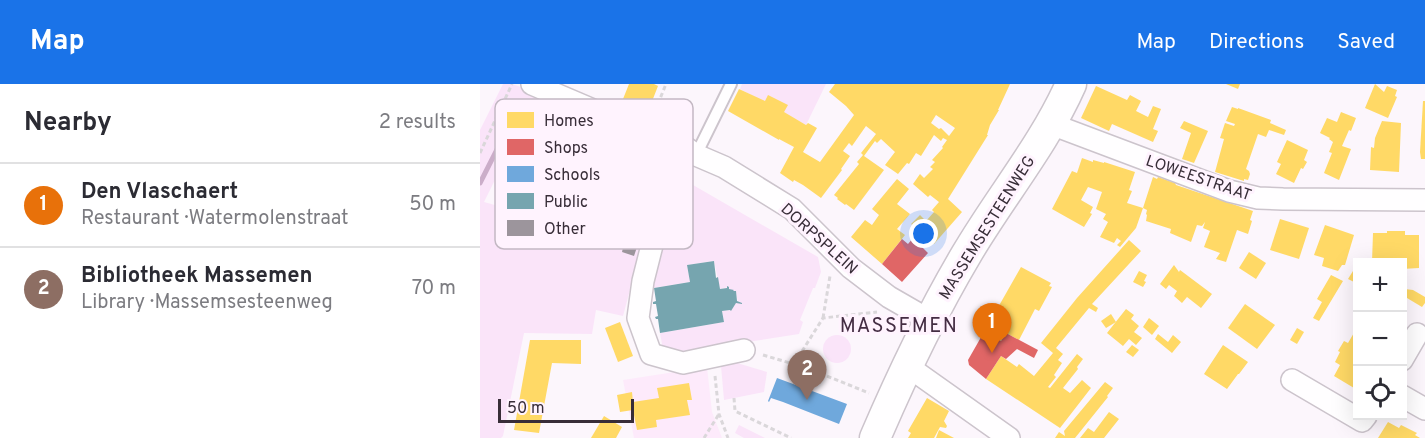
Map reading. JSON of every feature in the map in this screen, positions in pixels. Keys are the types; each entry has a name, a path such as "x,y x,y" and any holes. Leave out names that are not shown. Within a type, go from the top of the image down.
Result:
{"main road":[{"name":"MASSEMSESTEENWEG","path":"875,438 906,365 919,314 967,253 1051,124 1071,84"}],"street":[{"name":"DORPSPLEIN","path":"532,84 568,99"},
{"name":"LOWEESTRAAT","path":"1051,124 1229,190 1258,198 1425,200"},
{"name":"DORPSPLEIN","path":"693,153 724,166 792,209 851,268 889,297 919,314"},
{"path":"651,249 643,281 638,318 651,354 683,363 744,350"},
{"path":"1407,351 1416,334"},
{"path":"906,365 1009,438"},
{"path":"1292,380 1353,416"},
{"path":"1407,399 1425,409"}],"lane":[{"path":"696,155 731,84"}],"path":[{"path":"505,99 512,84"},
{"path":"660,99 666,84"},
{"path":"480,153 495,121"},
{"path":"794,364 822,318 833,250"},
{"path":"822,318 919,314"},
{"path":"744,350 794,364 891,402"},
{"path":"713,357 719,414 728,438"},
{"path":"734,398 735,411 791,438"},
{"path":"705,438 719,414"}],"shaded area":[{"path":"503,84 512,84 538,93 535,99 496,99"},
{"path":"742,84 826,84 806,125 740,89"},
{"path":"495,100 495,180 484,202 495,205 495,249 641,249 623,316 596,310 592,334 524,333 501,438 480,438 480,130"},
{"path":"693,185 818,257 821,272 800,320 803,322 799,334 664,355 660,333 724,322 722,311 732,310 738,303 736,292 729,287 720,289 714,261 687,265 690,282 654,288 652,257 654,249 693,249"},
{"path":"837,335 847,339 851,349 847,359 837,363 827,359 823,349 827,339"},
{"path":"737,363 767,372 764,392 724,400 721,366"},
{"path":"707,367 712,412 722,438 634,438 623,380"},
{"path":"739,425 765,438 744,438 735,433"}],"building: Homes":[{"path":"629,84 658,86 653,99 623,99"},
{"path":"835,84 1010,84 990,125 988,135 948,199 962,212 934,244 918,230 921,227 919,225 916,228 911,224 920,215 926,221 939,202 930,195 928,197 913,184 920,174 924,178 933,169 930,167 935,162 932,160 947,140 943,138 941,141 934,135 921,156 916,153 909,164 907,163 898,174 885,165 895,152 881,139 877,143 875,141 864,156 884,170 854,210 834,195 859,164 857,162 863,155 861,153 876,134 866,126 852,146 849,143 843,151 850,156 821,198 780,173 794,147 728,111 739,89 765,101 768,95 788,105 784,112 806,125 808,123 817,128 803,152 820,162 854,115 829,92","holes":["936,115 955,128 949,136 941,128 931,123"]},
{"path":"1226,84 1240,84 1238,89"},
{"path":"1375,84 1384,92 1387,86 1397,90 1395,96 1397,97 1388,118 1365,108"},
{"path":"1096,86 1127,100 1130,95 1141,101 1136,111 1148,117 1153,106 1161,109 1153,129 1158,131 1153,142 1112,124 1109,131 1081,118"},
{"path":"1423,101 1425,101 1425,159 1421,159 1420,152"},
{"path":"1232,107 1271,120 1270,123 1286,130 1284,135 1269,130 1266,137 1258,134 1246,169 1250,174 1248,180 1244,179 1244,181 1215,172 1224,139 1220,138 1225,123 1234,126 1235,124 1226,121"},
{"path":"1341,112 1356,118 1342,146 1351,149 1339,180 1324,173 1332,153 1329,152 1333,142 1320,133 1327,118 1337,122"},
{"path":"1184,121 1208,131 1194,163 1182,159 1191,133 1180,128"},
{"path":"1382,121 1401,123 1399,172 1370,170 1371,147 1374,148 1375,138"},
{"path":"1287,140 1308,150 1304,160 1307,162 1303,169 1301,168 1294,183 1276,174 1281,164 1277,162"},
{"path":"1082,158 1135,172 1129,190 1132,191 1127,203 1143,208 1136,228 1120,247 1117,245 1121,241 1117,238 1114,243 1100,237 1108,222 1103,219 1106,214 1096,209 1102,192 1088,187 1081,200 1093,207 1090,213 1092,214 1084,227 1052,209 1072,171 1077,173"},
{"path":"1153,177 1157,179 1158,177 1253,211 1248,234 1237,230 1226,262 1216,259 1220,253 1204,247 1210,231 1203,228 1205,222 1202,226 1197,225 1191,242 1170,233 1171,229 1146,221 1147,210 1143,208"},
{"path":"897,179 909,189 897,204 910,214 897,229 905,235 882,264 851,237 865,220 872,225 879,215 872,209"},
{"path":"1280,219 1309,228 1299,259 1270,250"},
{"path":"1325,225 1354,235 1345,265 1342,265 1338,271 1322,266 1324,258 1314,255"},
{"path":"1387,231 1405,231 1405,235 1419,235 1419,268 1407,269 1407,258 1372,258 1373,233 1387,233"},
{"path":"1129,240 1141,251 1092,304 1098,308 1096,312 1089,308 1056,348 1063,354 1058,360 1062,363 1054,375 1056,377 1048,387 1050,388 1077,354 1083,359 1063,388 1070,393 1082,380 1091,388 1060,428 986,379 1001,356 1017,367 1019,364 1034,376 1053,353 1041,343 1077,298"},
{"path":"1249,252 1266,263 1256,279 1239,268"},
{"path":"1174,265 1179,272 1180,270 1212,294 1201,308 1187,297 1182,303 1174,296 1177,291 1169,285 1166,289 1160,284"},
{"path":"1021,267 1051,283 1049,286 1052,287 1039,311 1035,309 1019,340 1006,333 1001,341 984,332"},
{"path":"1139,271 1147,275 1143,287 1133,282"},
{"path":"1353,271 1353,282 1348,279"},
{"path":"1331,275 1343,281 1319,321 1313,318 1322,302 1317,299"},
{"path":"1407,289 1425,297 1422,307 1407,298"},
{"path":"1245,304 1275,325 1257,349 1228,328"},
{"path":"1126,309 1134,315 1131,319 1139,326 1134,332 1142,338 1136,345 1129,339 1123,346 1107,333"},
{"path":"1111,314 1116,322 1106,328 1101,321"},
{"path":"1149,318 1159,326 1152,335 1143,327"},
{"path":"620,322 633,356 618,362 605,328"},
{"path":"1297,328 1304,332 1297,344 1290,340"},
{"path":"1158,334 1168,342 1173,335 1181,342 1172,353 1155,339"},
{"path":"1353,334 1353,387 1334,376 1340,365 1335,362 1340,352 1338,351 1344,341 1348,343"},
{"path":"530,340 581,340 581,364 552,363 539,433 514,430"},
{"path":"1132,345 1139,350 1133,357 1126,352"},
{"path":"1223,345 1248,362 1227,389 1204,374"},
{"path":"1105,382 1113,388 1075,438 1055,438 1059,432 1065,436 1064,431"},
{"path":"689,383 692,400 687,400 690,415 656,420 657,427 637,430 633,410 620,412 617,395 632,392 633,402 659,398 657,388"},
{"path":"927,398 949,411 944,421 947,426 946,428 940,427 934,438 908,438 911,433 908,431"},
{"path":"1109,412 1119,419 1104,438 1080,438 1088,428 1094,432"},
{"path":"604,416 622,427 616,438 591,438"},
{"path":"1388,422 1399,428 1401,425 1417,433 1415,435 1420,438 1378,438"},
{"path":"939,430 954,438 936,438"}],"building: Shops":[{"path":"913,238 928,253 902,282 882,264 902,239 908,244"},
{"path":"984,332 1001,341 1006,333 1038,350 1034,358 1017,349 1006,359 1001,356 986,379 969,365 968,360"}],"building: Schools":[{"path":"777,378 847,404 839,424 771,398 769,402"}],"building: Public":[{"path":"714,261 720,289 727,288 727,286 736,291 737,301 742,304 736,303 731,311 722,311 724,322 660,333 658,319 655,317 658,316 656,304 653,304 656,301 654,288 690,282 687,265"}],"building: Other":[{"path":"623,249 636,249 634,256 622,252"}],"waterway":[{"path":"480,183 495,153"}],"place":[{"name":"Den Vlaschaert","path":"992,353"},
{"name":"Bibliotheek Massemen","path":"807,400"}],"district":[{"name":"MASSEMEN","path":"899,325"}]}
